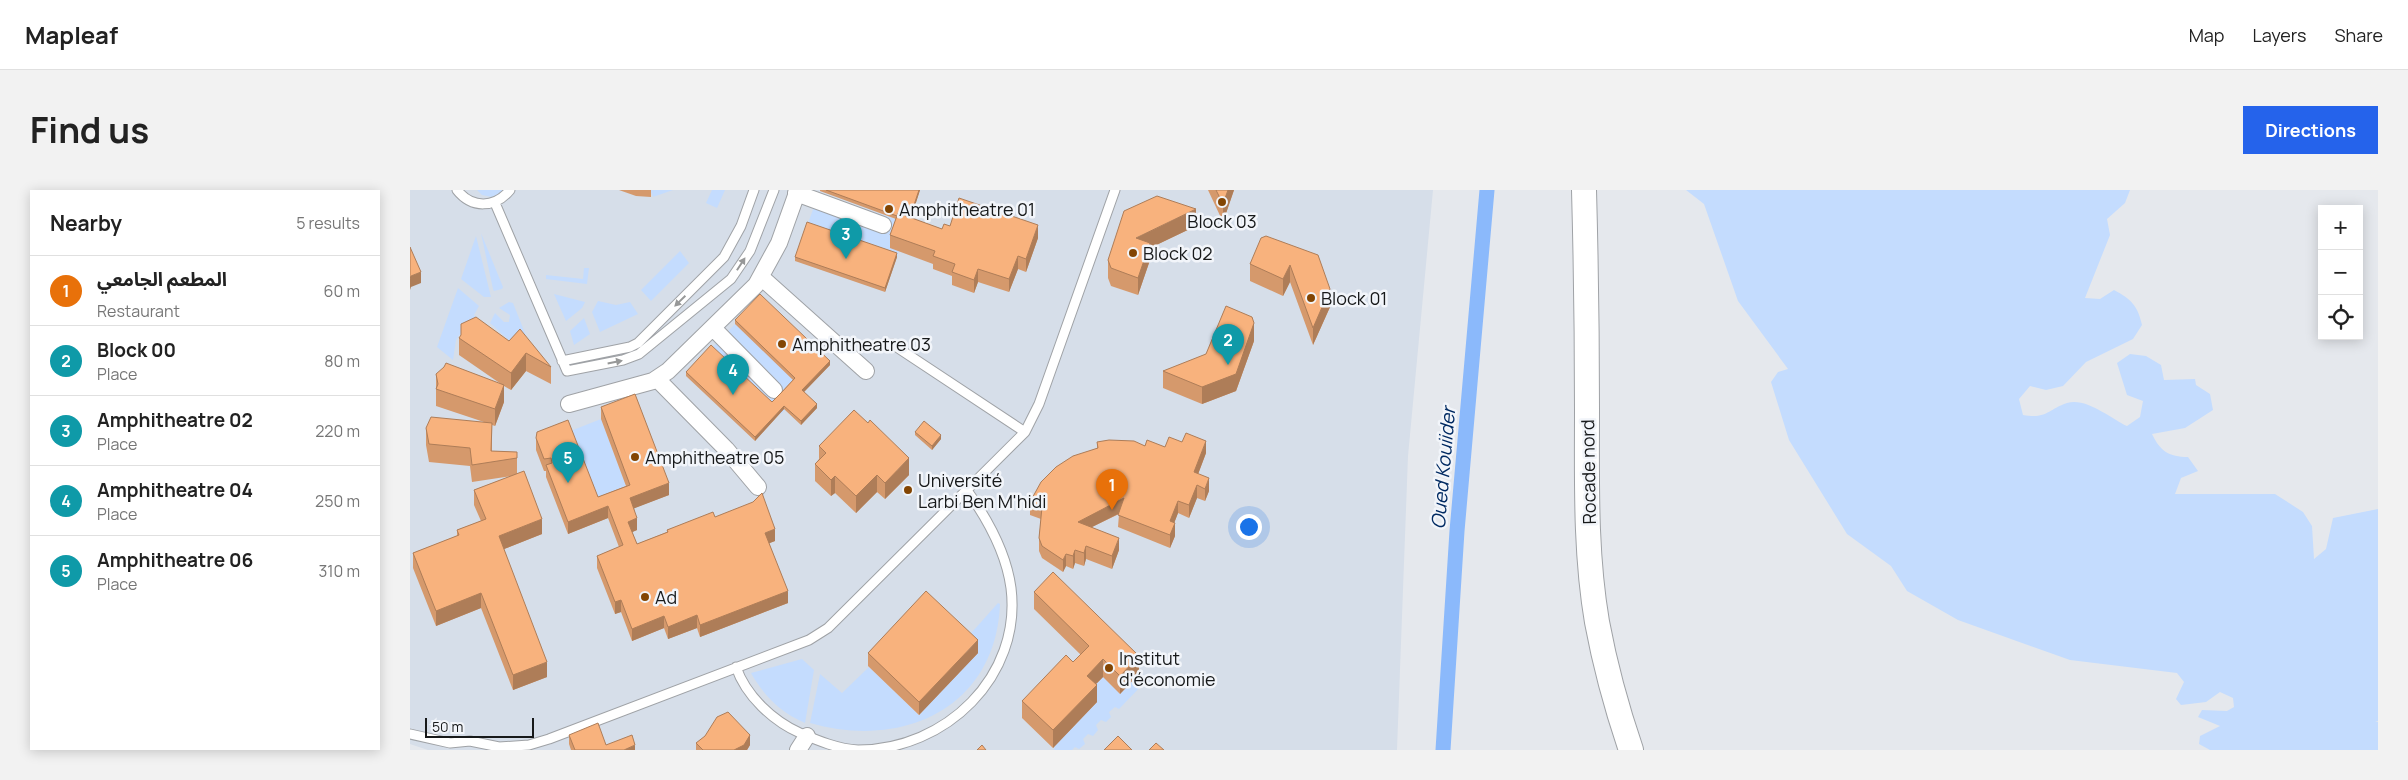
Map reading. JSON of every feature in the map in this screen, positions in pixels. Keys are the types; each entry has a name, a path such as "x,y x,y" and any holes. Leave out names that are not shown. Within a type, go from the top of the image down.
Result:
{"main road":[{"name":"Rocade nord","path":"1584,190 1587,318 1587,509 1591,566 1597,622 1622,723 1631,750"}],"street":[{"path":"568,404 657,379 668,371 756,285 779,243 797,192 883,225"},
{"path":"761,277 866,372"},
{"path":"713,328 774,390"},
{"path":"657,379 726,449 758,487"}],"lane":[{"path":"458,192 474,203 484,205 495,203 510,190"},
{"path":"562,361 630,347 638,343 724,257 741,226 754,190"},
{"path":"495,203 567,371 623,360 638,354 731,278 750,251 774,190"},
{"path":"410,734 450,742 470,741 499,747 529,744 549,739 809,640 828,628 1025,432 1040,404 1116,190"},
{"path":"892,344 1025,432"},
{"path":"736,667 742,682 764,708 790,728 803,743 857,750 894,748 938,732 961,715 990,680 1004,652 1009,632 1011,589 1001,548 966,489"}],"shaded area":[{"name":"Université Larbi Ben M'hidi","path":"410,190 1433,190 1408,456 1397,750 428,750 410,744"},
{"path":"477,190 505,190 492,197 482,195"},
{"path":"650,190 673,190 653,197"},
{"path":"712,190 725,190 717,208 706,203"},
{"path":"1686,190 2130,190 2125,203 2107,219 2110,235 2085,298 2100,299 2114,290 2133,304 2142,325 2133,339 2086,362 2063,386 2046,390 2030,386 2019,399 2023,415 2042,415 2067,403 2074,402 2098,409 2127,426 2140,417 2143,401 2127,395 2117,363 2130,354 2146,356 2161,365 2164,380 2195,379 2196,385 2210,394 2213,410 2185,428 2152,434 2162,449 2175,456 2188,457 2198,471 2181,478 2175,494 2275,494 2303,512 2312,526 2314,559 2326,549 2333,518 2378,509 2378,721 2375,721 2378,722 2378,750 2210,750 2199,744 2200,736 2220,726 2198,717 2202,710 2227,711 2234,707 2233,698 2220,692 2206,702 2181,705 2176,699 2184,682 2177,673 2070,660 1958,620 1907,591 1891,566 1847,534 1789,440 1771,382 1778,372 1788,369 1738,301 1704,204"},
{"path":"819,193 909,224 897,257 807,226"},
{"path":"481,233 503,287 502,289 494,291 493,289"},
{"path":"476,236 491,297 484,297 461,279"},
{"path":"680,251 689,263 651,301 641,290"},
{"path":"584,268 589,268 587,284 546,279 546,275 583,279"},
{"path":"458,288 479,306 474,315 478,321 460,334 456,340 453,360 437,347"},
{"path":"554,294 585,302 582,308 566,321"},
{"path":"598,301 616,305 630,302 638,314 600,332 592,312"},
{"path":"509,302 513,303 529,343 513,344 490,323 495,313 504,322 509,322 510,315 499,308"},
{"path":"584,318 590,334 574,345 570,331"},
{"path":"735,324 805,391 781,414 711,349"},
{"path":"601,419 634,508 630,510 604,507 608,518 602,520 568,432"},
{"path":"998,603 1000,604 995,640 982,670 963,694 939,712 910,724 879,730 845,730 810,723 820,674 842,693 869,667 919,715 965,640"},
{"path":"802,659 814,670 805,723 788,714 774,703 761,689 751,673"},
{"path":"1139,674 1145,682 1119,709 1115,707 1109,712 1111,717 1106,722 1101,720 1096,725 1098,730 1093,736 1088,734 1083,739 1085,744 1079,749 1075,747 1072,750 1054,750 1087,693 1103,677 1120,693"}],"building":[{"name":"Amphitheatre 01","path":"826,190 919,190 910,217 898,213 897,216"},
{"path":"1216,190 1228,190 1223,204"},
{"path":"1157,196 1196,209 1136,238 1150,243 1138,278 1111,268 1108,260 1124,211"},
{"path":"959,198 1038,225 1026,259 1018,256 1009,279 978,269 974,280 952,272 955,264 933,256 935,251 890,235 898,213 942,229 944,224 950,226"},
{"path":"807,222 897,253 885,288 795,257"},
{"path":"1266,236 1318,255 1330,289 1313,328 1290,265 1283,279 1250,264 1261,238"},
{"path":"410,247 421,272 411,276 410,279"},
{"path":"760,294 830,361 802,390 817,404 801,421 784,406 755,437 686,372 711,345 772,402 781,393 795,378 735,320"},
{"path":"1226,306 1252,317 1254,323 1236,374 1202,387 1163,371 1206,354"},
{"path":"476,317 509,341 520,329 551,367 526,353 511,373 459,338 461,335 461,324"},
{"path":"446,363 504,385 495,409 436,389 438,384 436,374"},
{"path":"635,394 669,483 630,498 637,518 628,522 637,544 713,512 715,517 753,502 762,493 775,529 765,533 788,591 700,625 697,615 668,627 664,616 632,629 621,600 615,602 597,556 623,545 608,506 568,522 546,465 552,463 551,458 544,459 536,438 537,432 568,420 598,497 630,485 601,407"},
{"path":"854,410 868,423 870,420 909,458 885,483 877,475 856,496 835,476 831,480 815,464 826,453 819,446"},
{"path":"431,417 492,423 491,451 517,452 517,458 472,465 470,448 429,444 426,428"},
{"path":"924,421 941,435 932,446 915,432"},
{"path":"1186,433 1206,441 1194,472 1209,478 1205,489 1197,485 1189,505 1178,501 1170,521 1175,523 1170,535 1118,515 1124,498 1078,522 1119,538 1112,556 1086,546 1084,553 1075,550 1073,556 1066,554 1063,560 1042,546 1039,538 1042,507 1030,502 1041,482 1056,467 1073,456 1098,448 1097,442 1109,440 1134,441 1145,446 1147,440 1165,447 1169,437 1182,442"},
{"path":"524,471 542,519 499,536 547,662 513,675 481,593 436,611 413,553 459,535 457,530 486,519 474,490"},
{"path":"1053,572 1139,656 1120,676 1103,659 1087,676 1097,685 1053,730 1022,701 1066,655 1073,662 1089,646 1034,592"},
{"path":"926,591 978,640 919,702 868,653"},
{"path":"728,712 750,735 744,745 734,750 703,750 696,743 705,736 717,717"},
{"path":"598,723 606,745 632,735 635,745 624,750 575,750 569,735"},
{"path":"1118,736 1132,750 1104,750"},
{"path":"1156,743 1164,750 1149,750"},
{"path":"982,745 986,750 977,750"}],"waterway":[{"name":"Oued Kouiider","path":"1443,750 1457,531 1487,190"}],"place":[{"name":"Block 03","path":"1222,202"},
{"name":"Amphitheatre 01","path":"889,209"},
{"name":"Block 02","path":"1133,253"},
{"name":"Amphitheatre 02","path":"846,259"},
{"name":"Block 01","path":"1311,298"},
{"name":"Amphitheatre 03","path":"782,344"},
{"name":"Block 00","path":"1228,365"},
{"name":"Amphitheatre 04","path":"733,395"},
{"name":"Amphitheatre 05","path":"635,457"},
{"name":"Amphitheatre 06","path":"568,483"},
{"name":"Université Larbi Ben M'hidi","path":"908,490"},
{"name":"المطعم الجامعي","path":"1112,510"},
{"name":"Ad","path":"645,597"},
{"name":"Institut d'économie","path":"1109,668"}]}
